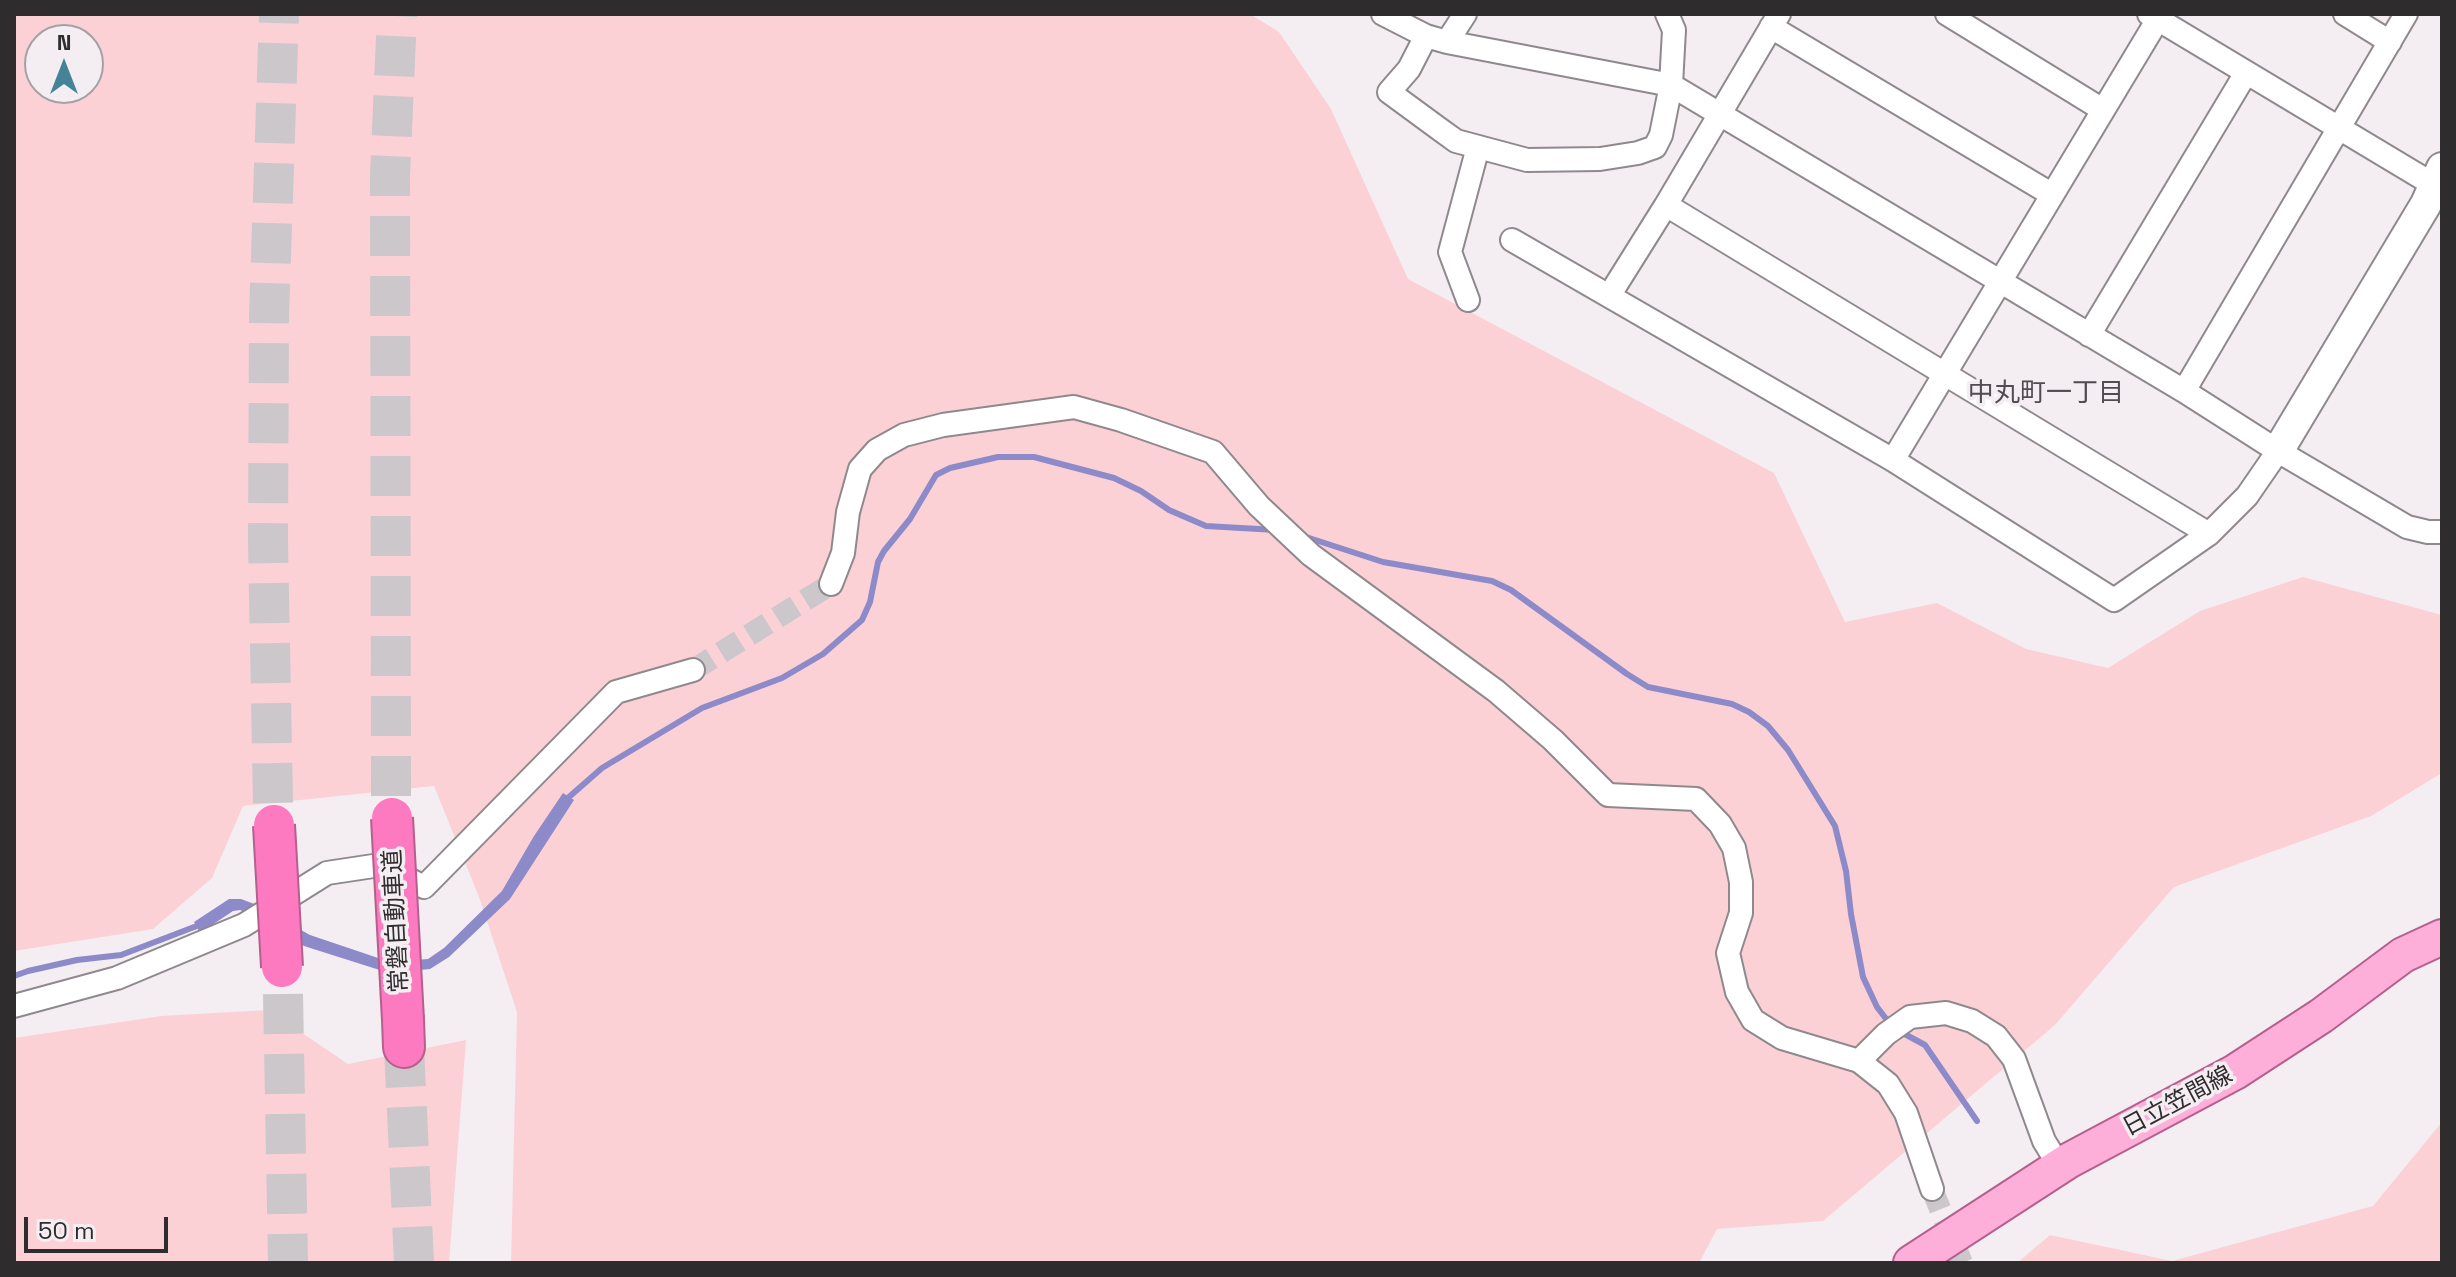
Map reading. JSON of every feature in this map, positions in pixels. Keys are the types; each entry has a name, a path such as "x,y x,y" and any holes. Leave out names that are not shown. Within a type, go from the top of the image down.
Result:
{"highway":[{"name":"常磐自動車道","path":"391,807 403,1034"},
{"path":"274,814 282,981"}],"main road":[{"name":"日立笠間線","path":"1911,1263 2060,1167 2235,1072 2321,1016 2403,955 2442,937"}],"street":[{"path":"1383,14 1437,39 1671,85 2407,527 2442,532"},
{"path":"1465,14 1437,39 1389,92 1456,141 1527,160 1600,159 1655,147 1661,135 1671,85 1674,30 1667,14"},
{"path":"1947,14 2103,110"},
{"path":"2345,14 2390,42"},
{"path":"2184,391 2406,14"},
{"path":"1512,240 1893,460 2114,600 2209,534 2247,496 2278,451 2436,192 2156,16 1893,460"},
{"path":"1609,296 1775,20 2051,194"},
{"path":"2089,335 2246,73"},
{"path":"1468,300 1450,252 1478,147"},
{"path":"1666,205 2209,534"},
{"path":"831,584 843,553 848,512 860,469 877,450 904,435 943,425 1074,407 1213,452 1259,506 1311,555 1496,691 1553,740 1608,795 1696,799 1720,824 1734,848 1741,882 1741,913 1728,953 1737,992 1753,1020 1782,1038 1859,1061 1888,1084 1906,1113 1932,1189"},
{"path":"14,1006 117,978 244,925 327,873 380,865 424,887 616,692 693,670"},
{"path":"1859,1061 1886,1034 1910,1017 1946,1013 1972,1021 1996,1036 2014,1059 2044,1141 2060,1167"}],"shaded area":[{"path":"14,14 1250,14 1279,32 1331,109 1408,279 1774,473 1845,622 1937,603 2026,649 2108,668 2200,611 2303,577 2442,615 2442,773 2371,816 2174,887 2055,1025 1823,1221 1717,1229 1699,1263 511,1263 517,1012 479,897 434,786 243,806 212,878 153,929 14,951"},
{"path":"563,793 574,800 510,899 449,957 430,969 389,973 304,946 240,910 233,911 200,933 194,922 229,899 241,899 310,935 390,962 428,959 444,948 502,891"},
{"path":"268,1010 348,1064 466,1040 449,1263 14,1263 14,1038 161,1016"},
{"path":"2442,1122 2442,1263 2017,1263 2050,1235 2172,1261 2373,1206"}],"waterway":[{"path":"564,803 602,768 702,708 782,678 823,654 862,620 884,551 910,519 936,475 950,468 998,457 1034,457 1114,478 1169,510 1206,526 1276,530"},
{"path":"1303,536 1383,562 1492,581 1511,590 1648,687 1732,704 1768,726 1788,750 1835,826 1846,871 1863,977 1877,1007 1890,1024"},
{"path":"14,976 77,960 121,955 202,924"},
{"path":"1899,1031 1925,1045 1977,1121"}],"tunnel":[{"path":"273,803 268,541 269,317 279,14"},
{"path":"391,796 390,176 397,14"},
{"path":"693,670 831,584"},
{"path":"283,994 288,1263"},
{"path":"404,1047 414,1263"},
{"path":"1932,1189 1962,1263"}],"district":[{"name":"中丸町一丁目","path":"2046,394"}]}
